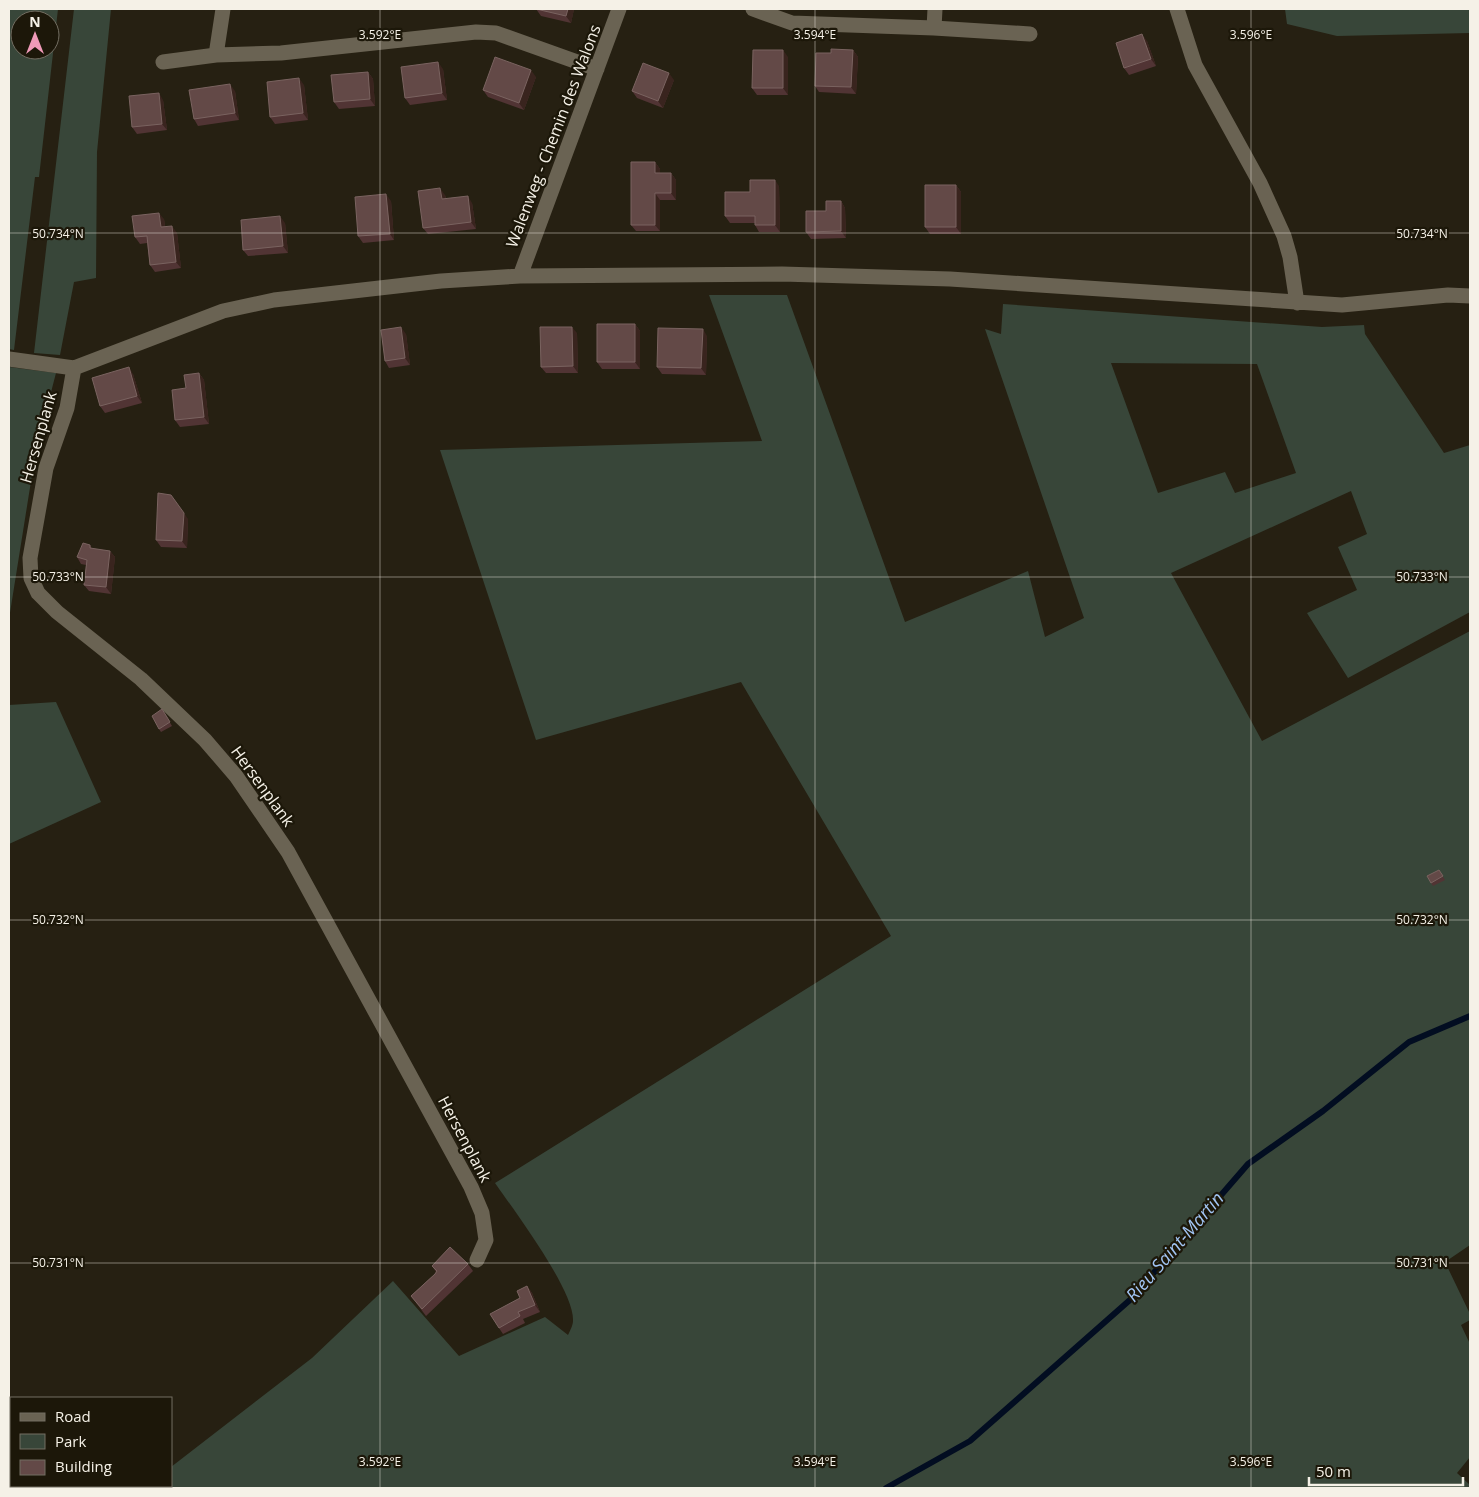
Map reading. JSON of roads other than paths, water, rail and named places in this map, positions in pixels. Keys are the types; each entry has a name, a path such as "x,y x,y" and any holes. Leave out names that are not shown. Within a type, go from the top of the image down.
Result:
{"street":[{"path":"216,55 223,9"},
{"name":"Walenweg - Chemin des Walons","path":"520,276 619,9"},
{"path":"753,9 792,23 934,28 1030,34"},
{"path":"934,28 935,9"},
{"path":"1177,9 1195,65 1260,183 1280,228 1290,257 1297,303"},
{"path":"163,62 216,55 281,53 476,32 496,33 597,69"},
{"path":"9,359 74,368 223,311 274,300 440,281 520,276 782,274 941,279 1342,305 1448,295 1470,296"},
{"name":"Hersenplank","path":"74,368 66,408 46,468 33,540 30,570 38,594 142,679 205,740 236,776 265,817 288,852 472,1187 482,1213 486,1240 477,1260"}],"waterway":[{"name":"Rieu Saint-Martin","path":"886,1488 970,1441 1131,1299 1248,1164 1323,1111 1409,1042 1470,1016"}]}
